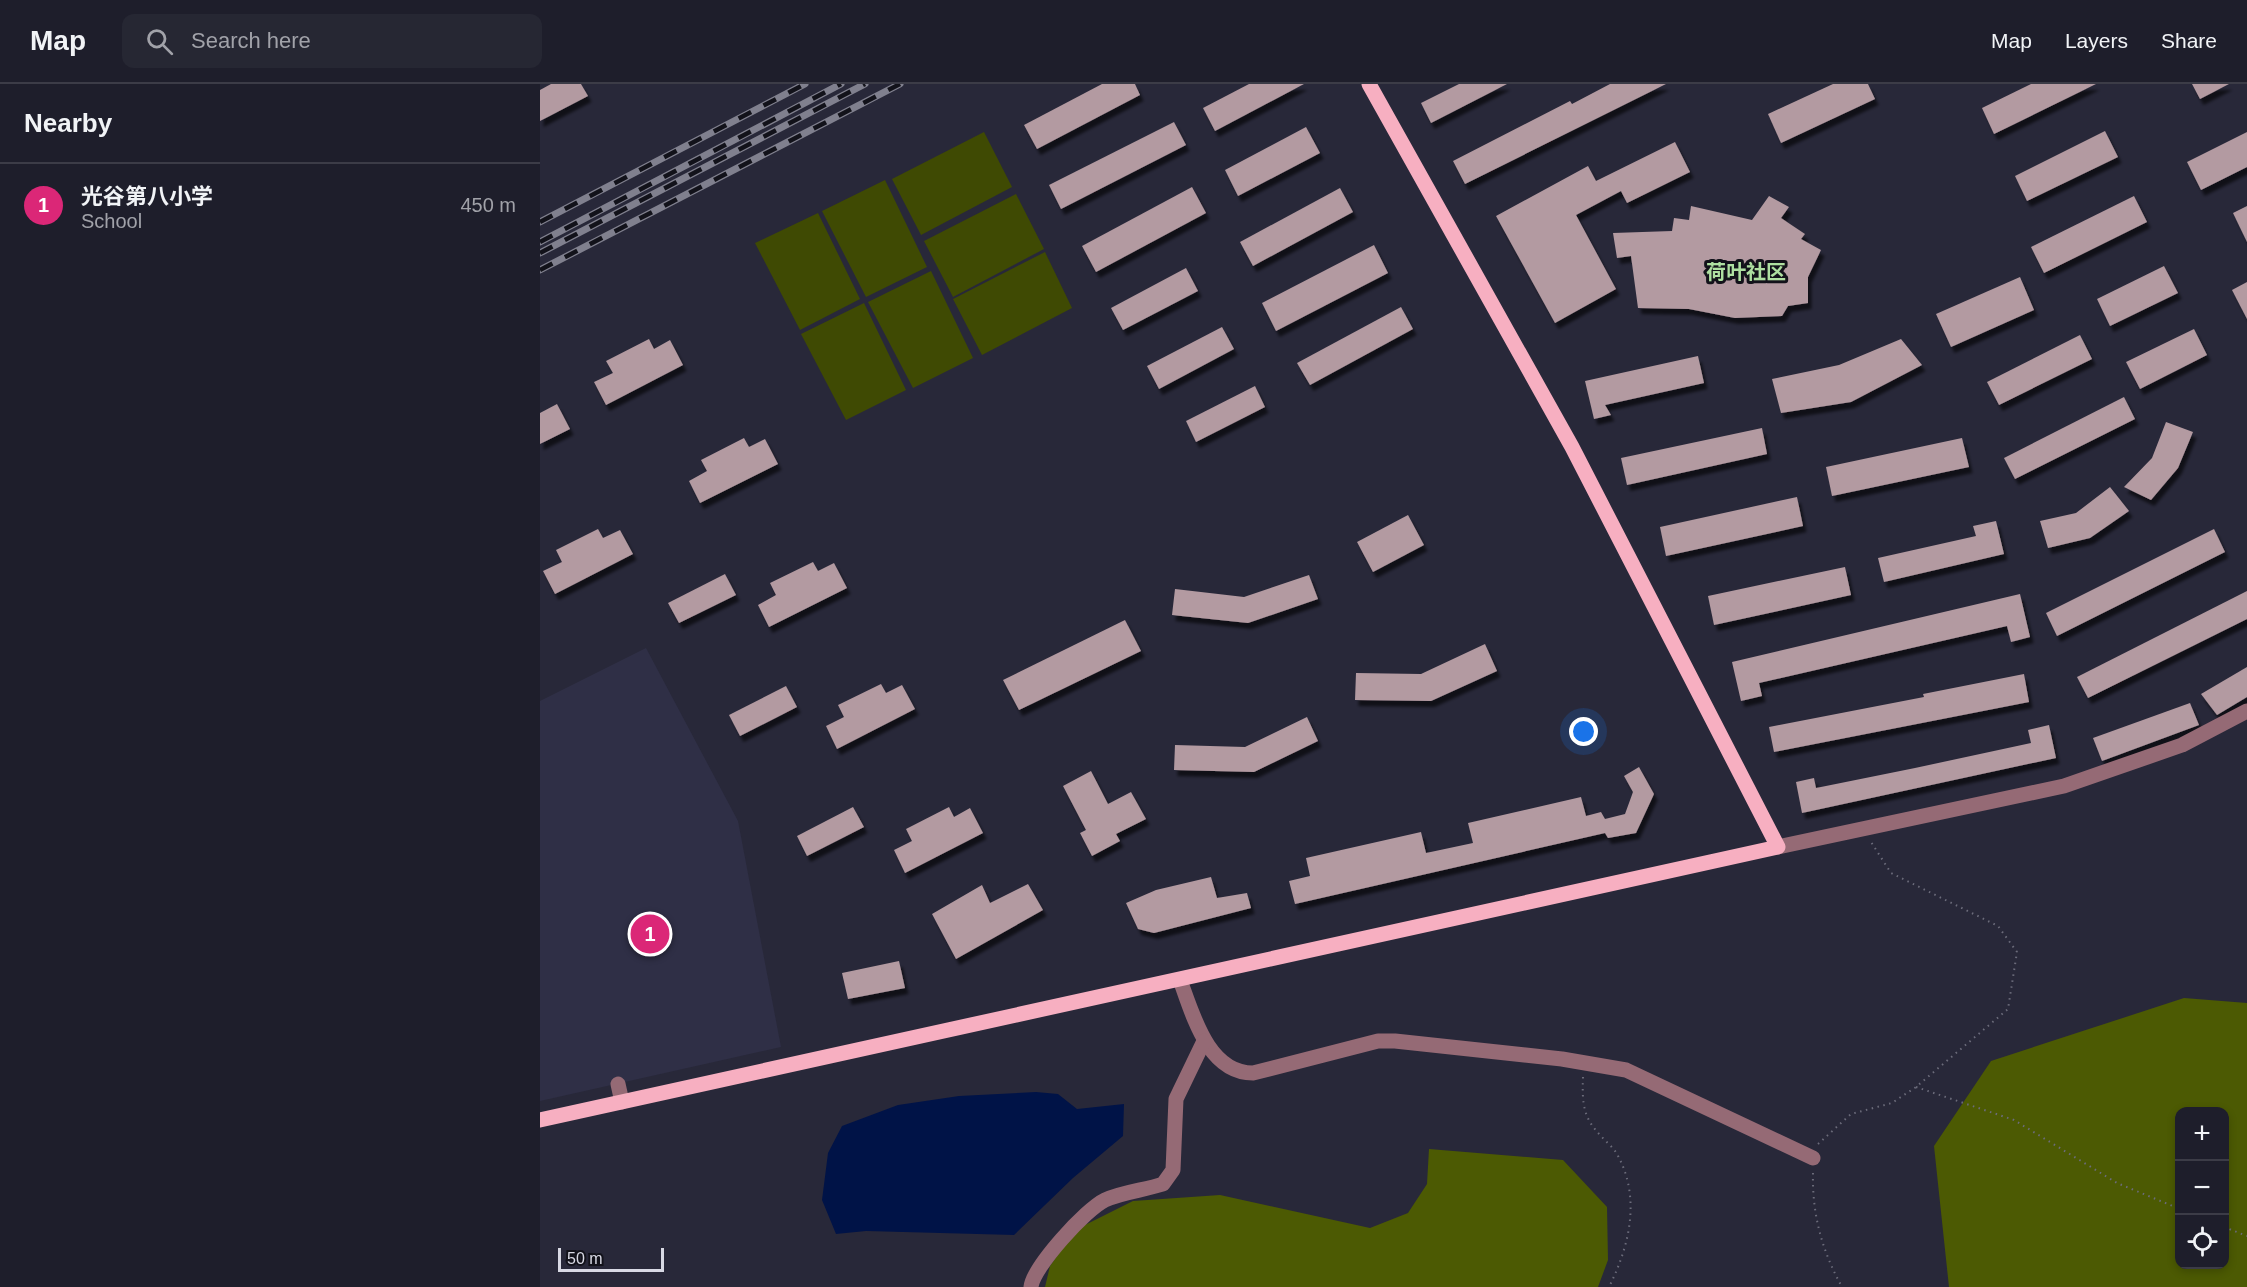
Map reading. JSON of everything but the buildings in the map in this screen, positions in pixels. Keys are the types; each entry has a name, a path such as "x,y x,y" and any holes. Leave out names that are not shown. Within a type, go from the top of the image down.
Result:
{"main road":[{"path":"540,1120 1778,847 1572,447 1369,84"}],"street":[{"path":"1778,847 1862,827 2064,786 2182,745 2247,711"},
{"path":"1180,980 1204,1041 1230,1068 1240,1073 1253,1073 1378,1041 1583,1062 1626,1070 1813,1158"},
{"path":"1031,1287 1032,1279 1040,1266 1080,1219 1104,1200 1163,1184 1173,1170 1176,1099 1204,1041"},
{"path":"618,1084 622,1102"}],"path":[{"path":"1842,1287 1827,1259 1812,1202 1813,1158 1818,1144 1851,1114 1892,1103 1916,1087 2008,1009 2018,952 1998,926 1891,873 1862,827"},
{"path":"1583,1062 1582,1107 1589,1124 1617,1153 1630,1191 1631,1233 1622,1263 1610,1287"},
{"path":"1916,1087 2014,1120 2117,1184 2175,1207"},
{"path":"2229,1229 2247,1236"}],"shaded area":[{"path":"646,648 738,821 781,1047 540,1101 540,701"},
{"path":"1036,1092 1058,1094 1077,1109 1124,1104 1123,1136 1073,1178 1014,1235 866,1231 836,1234 822,1200 828,1153 842,1126 898,1105 959,1096"}],"green space":[{"path":"984,132 1012,187 921,235 892,179"},
{"path":"885,180 927,267 866,297 822,211"},
{"path":"1016,194 1044,249 953,297 924,241"},
{"path":"818,213 860,299 800,330 755,243"},
{"path":"1045,252 1072,308 982,355 953,299"},
{"path":"931,271 973,358 913,388 868,302"},
{"path":"864,303 906,390 846,420 801,334"},
{"path":"2184,998 2247,1003 2247,1287 1949,1287 1934,1146 1991,1061"},
{"path":"1429,1149 1563,1160 1607,1207 1608,1260 1598,1287 1045,1287 1050,1266 1075,1230 1133,1201 1220,1195 1370,1228 1408,1213 1427,1184"}],"railway":[{"path":"540,222 805,84"},
{"path":"540,242 841,84"},
{"path":"540,253 865,84"},
{"path":"540,270 900,84"}],"place":[{"name":"光谷第八小学","path":"650,934"}],"district":[{"name":"荷叶社区","path":"1746,272"}]}
